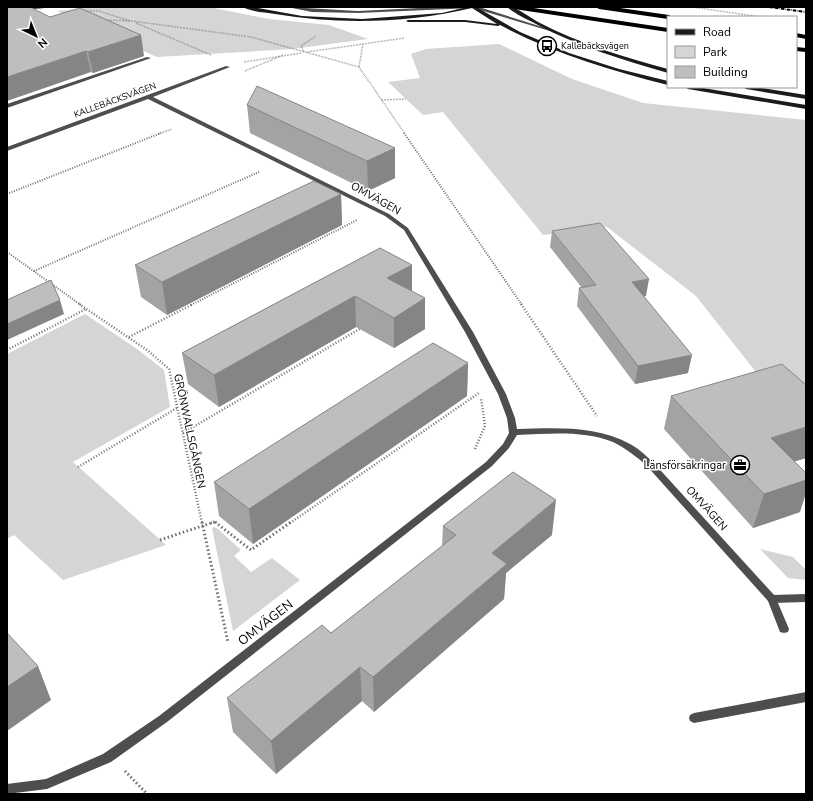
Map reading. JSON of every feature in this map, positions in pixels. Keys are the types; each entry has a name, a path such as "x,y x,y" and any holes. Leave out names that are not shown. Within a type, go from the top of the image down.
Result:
{"highway":[{"path":"514,7 667,30"},
{"path":"599,7 667,17"}],"main road":[{"path":"245,7 302,17 393,22 465,21 505,26"},
{"path":"509,7 550,30 591,48 667,71"},
{"path":"360,20 442,14 473,8 505,26 547,46 581,59 667,83"},
{"path":"694,88 806,108"},
{"path":"752,88 806,97"}],"street":[{"path":"7,11 44,7"},
{"path":"289,7 328,12 354,13 459,7 473,8 501,14 529,26 550,30"},
{"path":"422,10 429,7"},
{"path":"7,106 149,58"},
{"name":"KALLEBÄCKSVÄGEN","path":"7,149 228,67"},
{"name":"OMVÄGEN","path":"7,789 47,784 106,758 163,719 489,464 506,447 513,432 507,405 494,377 406,229 387,215 374,208 149,97"},
{"name":"OMVÄGEN","path":"513,432 553,431 594,434 626,445 649,463 772,599 784,629"},
{"path":"772,599 806,598"},
{"path":"694,718 806,697"}],"path":[{"path":"692,7 754,16"},
{"path":"78,10 99,11 119,16 214,56"},
{"path":"103,20 132,21 251,38 359,67 597,417 594,434"},
{"path":"240,60 407,38"},
{"path":"359,67 363,44"},
{"path":"228,67 247,60"},
{"path":"380,100 406,99"},
{"path":"7,194 173,129"},
{"path":"34,271 265,170"},
{"path":"129,338 361,218"},
{"name":"GRÖNWALLSGÅNGEN","path":"7,252 86,309 147,350 168,369 228,644 235,639"},
{"path":"7,350 86,309"},
{"path":"182,433 364,326"},
{"path":"473,452 485,426 481,393 477,386"},
{"path":"160,540 215,522 251,550 481,393"},
{"path":"78,467 177,408"},
{"path":"106,758 131,776 147,794"}],"green space":[{"path":"96,7 209,7 269,19 329,25 368,39 292,49 157,57 57,11"},
{"path":"499,44 572,79 643,103 806,120 806,411 767,386 696,296 607,227 543,235 443,112 423,115 388,82 420,78 411,54 426,49"},
{"path":"85,314 137,349 164,370 170,407 73,462 166,545 63,580 14,535 7,539 7,354"},
{"path":"214,527 241,550 234,556 251,572 272,558 300,580 233,631 212,528"},
{"path":"760,549 793,557 806,570 806,580 788,578"}],"building":[{"path":"7,7 30,7 50,17 80,8 141,35 7,77"},
{"path":"257,86 395,148 367,161 247,105"},
{"path":"314,181 341,194 162,282 135,265"},
{"path":"600,223 649,279 632,282 692,355 638,366 579,288 596,285 552,231"},
{"path":"380,248 412,265 387,278 425,298 394,318 355,296 214,375 182,353"},
{"path":"51,280 60,300 7,324 7,300"},
{"path":"433,343 468,363 249,509 214,482"},
{"path":"782,364 806,385 806,427 771,438 806,473 806,480 764,494 671,396"},
{"path":"513,472 556,500 492,553 507,564 373,677 360,667 271,741 227,698 322,625 331,633 456,535 443,526"},
{"path":"7,633 38,666 7,687"}],"railway":[{"path":"769,7 806,12"}],"place":[{"name":"Kallebäcksvägen","path":"547,46"},
{"name":"Länsförsäkringar","path":"740,465"}]}
